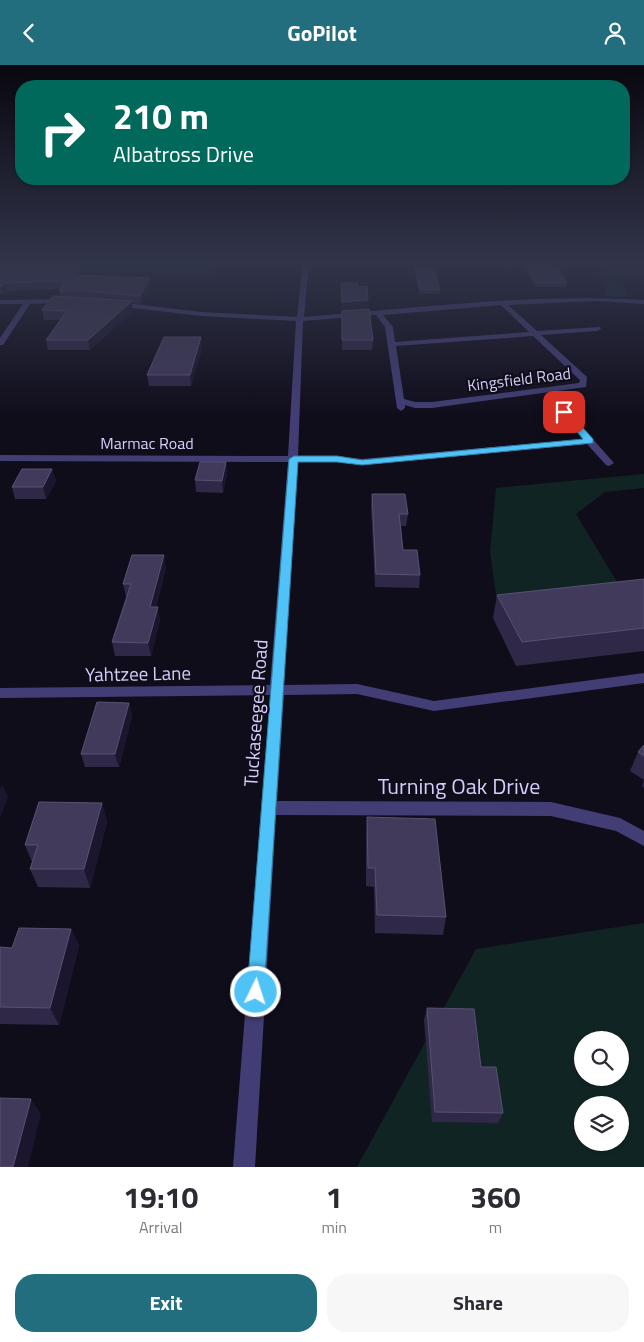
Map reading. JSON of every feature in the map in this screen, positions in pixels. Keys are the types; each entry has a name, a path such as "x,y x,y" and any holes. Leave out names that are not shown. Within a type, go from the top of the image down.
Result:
{"street":[{"path":"0,343 20,313"},
{"path":"208,313 300,319 372,313"},
{"name":"Tuckaseegee Road","path":"244,1167 276,689 294,459 301,313"},
{"path":"378,313 389,327 402,410"},
{"name":"Kingsfield Road","path":"400,401 415,405 432,405 583,385 584,379 513,313"},
{"path":"392,344 597,329"},
{"path":"564,412 609,463"},
{"name":"Marmac Road","path":"0,458 337,459 362,462 590,441"},
{"name":"Yahtzee Lane","path":"0,693 357,689 434,706 644,678"},
{"name":"Turning Oak Drive","path":"268,808 551,809 620,825 644,839"}],"green space":[{"path":"644,474 644,488 605,492 576,514 620,587 497,602 490,552 496,488"},
{"path":"644,923 644,1167 357,1167 476,949"}],"building":[{"path":"65,313 118,313 88,340 46,340"},
{"path":"342,313 370,313 373,340 342,340"},
{"path":"164,337 201,337 190,375 147,375"},
{"path":"200,462 226,462 222,481 195,480"},
{"path":"22,469 52,469 43,487 12,487"},
{"path":"372,494 405,494 408,514 399,514 403,550 417,550 420,575 376,574"},
{"path":"132,555 164,555 150,607 158,607 148,643 112,642 131,584 123,584"},
{"path":"644,579 644,628 522,642 497,595"},
{"path":"97,702 129,703 115,754 81,754"},
{"path":"644,745 644,756 638,752"},
{"path":"39,802 102,803 84,869 30,869 38,845 25,845"},
{"path":"367,817 435,819 446,917 377,915 375,868 368,868"},
{"path":"19,928 71,929 50,1008 0,1007 0,947 12,948"},
{"path":"427,1008 474,1009 481,1067 496,1067 503,1113 435,1112"},
{"path":"0,1098 31,1099 13,1167 0,1167"}],"route":[{"path":"256,992 294,459 337,459 362,462 590,441 564,412"}]}
